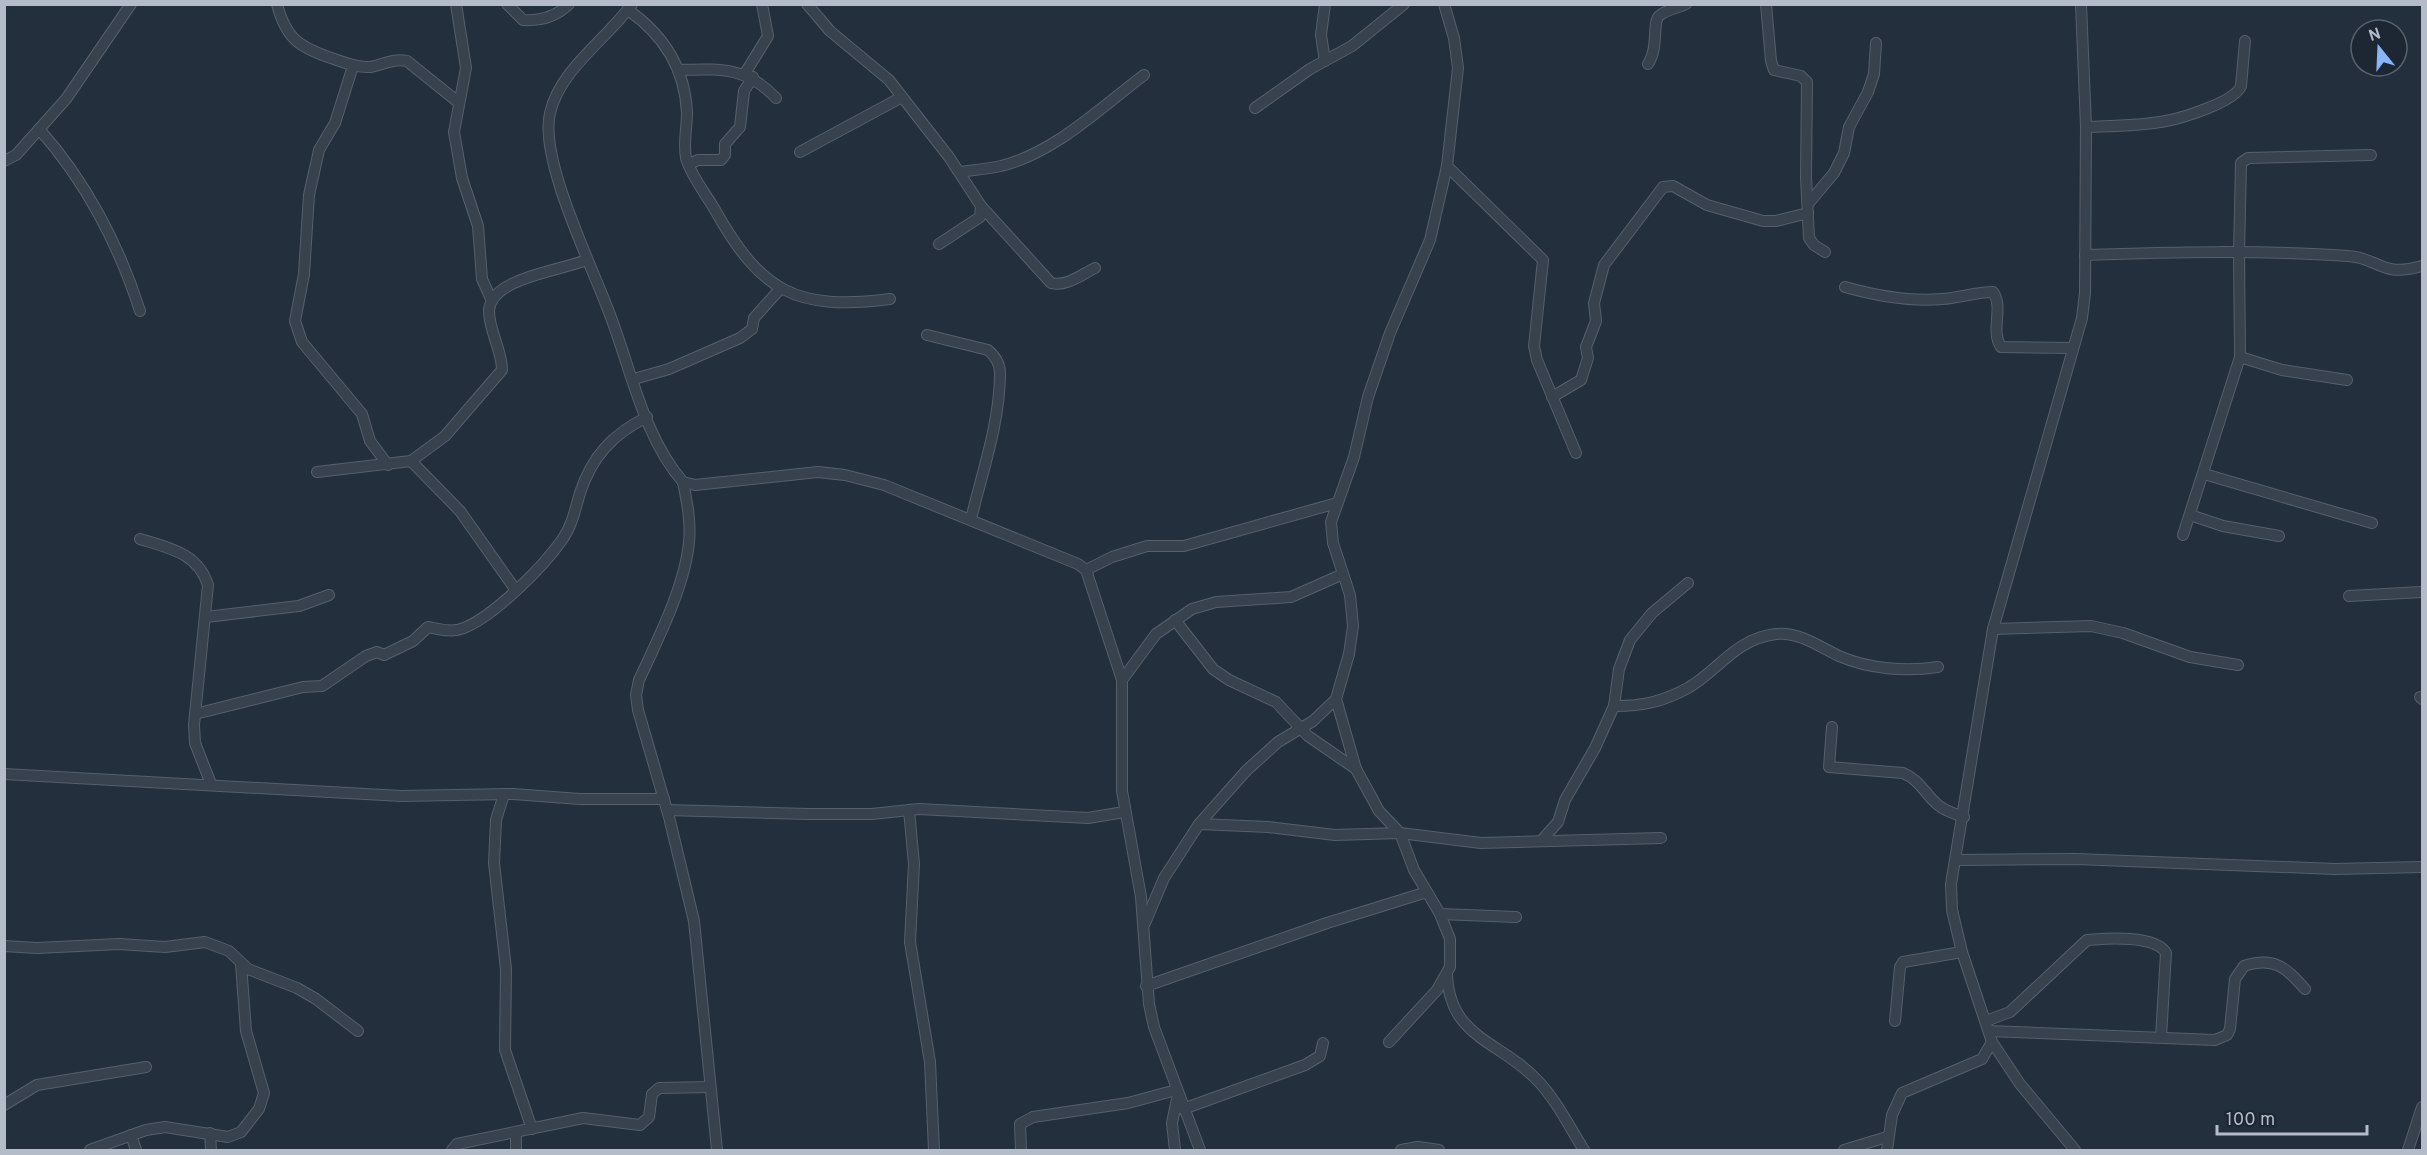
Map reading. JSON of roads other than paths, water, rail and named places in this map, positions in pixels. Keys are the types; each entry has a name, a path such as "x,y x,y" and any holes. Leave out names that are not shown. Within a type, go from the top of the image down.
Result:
{"street":[{"path":"4,161 16,155 72,91 131,4"},
{"path":"277,4 289,33 297,44 309,51 353,66 370,67 400,59 407,61 458,102"},
{"path":"456,4 466,69 454,132 462,178 478,226 482,279 491,299"},
{"path":"507,4 523,20 528,20 560,13 569,4"},
{"path":"689,164 698,160 721,160 725,155 725,144 740,127 748,76 768,36 762,4"},
{"path":"807,4 830,31 889,80 960,172 981,206 1051,283 1058,285 1066,283 1095,268"},
{"path":"1325,4 1321,35 1325,61"},
{"path":"1255,108 1376,29 1404,4"},
{"path":"1144,926 1164,879 1199,825 1246,771 1278,742 1313,721 1336,699 1349,654 1353,626 1350,595 1333,543 1331,522 1354,457 1368,397 1390,333 1430,240 1447,166 1458,68 1454,38 1444,4"},
{"path":"1648,64 1655,53 1656,20 1660,15 1686,4"},
{"path":"1766,4 1771,61 1774,70 1801,76 1807,82 1809,238 1814,245 1825,252"},
{"path":"2075,1150 2020,1084 1992,1042 1962,952 1952,910 1951,884 1957,860 1994,629 2082,318 2086,128 2081,4"},
{"path":"717,1150 694,921 636,695 639,680 683,573 689,542 690,513 683,482 666,459 647,417 607,306 586,260 551,153 548,121 550,109 574,69 630,7 670,49 678,70 685,97 687,115 684,143 689,164 731,238 768,281 780,289 828,303 890,299"},
{"path":"2086,128 2169,121 2224,101 2239,92 2241,87 2244,41"},
{"path":"1552,397 1581,380 1588,358 1586,347 1596,321 1594,303 1604,266 1663,187 1673,186 1707,205 1763,221 1776,221 1808,208 1844,153 1849,127 1868,92 1874,74 1876,43"},
{"path":"353,66 335,123 320,150 312,184 304,274 295,321 302,342 362,414 370,441 388,465"},
{"path":"678,70 714,69 748,76 776,98"},
{"path":"960,172 1002,165 1042,148 1082,125 1144,75"},
{"path":"800,152 902,97"},
{"path":"39,129 68,162 120,255 140,311"},
{"path":"2183,535 2240,357 2239,171 2245,159 2371,156"},
{"path":"1447,166 1543,260 1534,346 1537,360 1576,453"},
{"path":"939,244 980,217 981,206"},
{"path":"2085,255 2159,252 2351,256 2385,270 2406,271 2422,266"},
{"path":"317,472 388,465 411,460 445,436 499,375 502,363 489,312 491,299 499,290 515,283 586,260"},
{"path":"1845,287 1877,296 1907,299 1944,299 1993,291 1997,301 1997,340 2001,347 2072,348"},
{"path":"634,380 669,369 740,338 752,329 754,318 780,289"},
{"path":"927,335 988,350 995,356 1000,371 992,430 971,519"},
{"path":"2240,357 2282,370 2347,380"},
{"path":"195,714 303,687 322,686 366,656 377,652 384,655 400,645 413,641 428,627 443,630 462,629 500,606 562,540 571,524 581,490 609,441 621,429 647,417"},
{"path":"411,460 460,512 515,589"},
{"path":"683,482 709,484 818,472 845,475 885,485 1078,564 1086,570 1122,680 1122,791 1124,812 1142,897 1146,987 1154,1028 1200,1150"},
{"path":"2204,474 2373,523"},
{"path":"1086,570 1112,557 1147,546 1184,546 1337,502"},
{"path":"2190,515 2223,526 2279,536"},
{"path":"140,539 181,552 199,566 208,585 195,714 195,743 211,784"},
{"path":"1122,680 1156,634 1191,609 1216,602 1291,597 1343,574"},
{"path":"1542,840 1558,822 1565,800 1595,748 1614,706 1624,651 1637,629 1688,583"},
{"path":"2349,596 2422,592"},
{"path":"206,617 299,606 329,596"},
{"path":"1175,620 1213,669 1229,680 1276,702 1314,741 1356,770"},
{"path":"1994,629 2091,626 2123,633 2190,657 2238,665"},
{"path":"1614,706 1643,706 1670,696 1689,687 1746,641 1779,633 1813,642 1862,664 1904,670 1938,667"},
{"path":"1336,699 1356,770 1379,811 1400,833 1414,870 1440,914 1450,939 1450,967 1447,974 1437,990 1389,1042"},
{"path":"1832,727 1829,767 1903,773 1919,781 1938,805 1964,817"},
{"path":"4,774 401,796 504,794 809,814 872,814 909,810 985,811 1088,818 1124,812"},
{"path":"504,794 496,820 494,863 506,969 505,1050 532,1129"},
{"path":"909,810 914,864 910,942 930,1062 934,1150"},
{"path":"1199,825 1268,827 1335,835 1400,833 1481,843 1661,838"},
{"path":"1957,860 2076,859 2335,869 2422,867"},
{"path":"1146,987 1327,923 1427,892"},
{"path":"1440,914 1516,917"},
{"path":"1987,1026 2010,1012 2087,940 2122,939 2153,943 2160,946 2166,953 2161,1037"},
{"path":"4,946 38,948 118,944 165,946 205,942 229,951 248,969 297,988 341,1016 358,1031"},
{"path":"1894,1021 1899,967 1904,962 1962,952"},
{"path":"1987,1026 2215,1040 2227,1035 2230,1029 2235,979 2244,966 2259,963 2282,966 2305,989"},
{"path":"90,1150 165,1127 228,1137 238,1135 263,1100 262,1079 246,1031 241,964"},
{"path":"1447,974 1452,1005 1463,1025 1504,1052 1539,1082 1584,1150"},
{"path":"1887,1150 1887,1137 1896,1103 1902,1093 1982,1059 1992,1042"},
{"path":"1183,1109 1305,1065 1320,1056 1323,1043"},
{"path":"4,1105 37,1085 146,1067"},
{"path":"452,1150 457,1144 583,1118 640,1125 649,1117 652,1094 658,1088 710,1087"},
{"path":"1021,1150 1020,1124 1033,1116 1128,1103 1177,1092"},
{"path":"1175,1150 1173,1124 1177,1092"},
{"path":"2408,1150 2422,1107"},
{"path":"516,1132 516,1150"},
{"path":"210,1134 211,1150"},
{"path":"131,1136 136,1150"},
{"path":"1844,1150 1887,1137"},
{"path":"1401,1150 1418,1147 1438,1150"}]}
